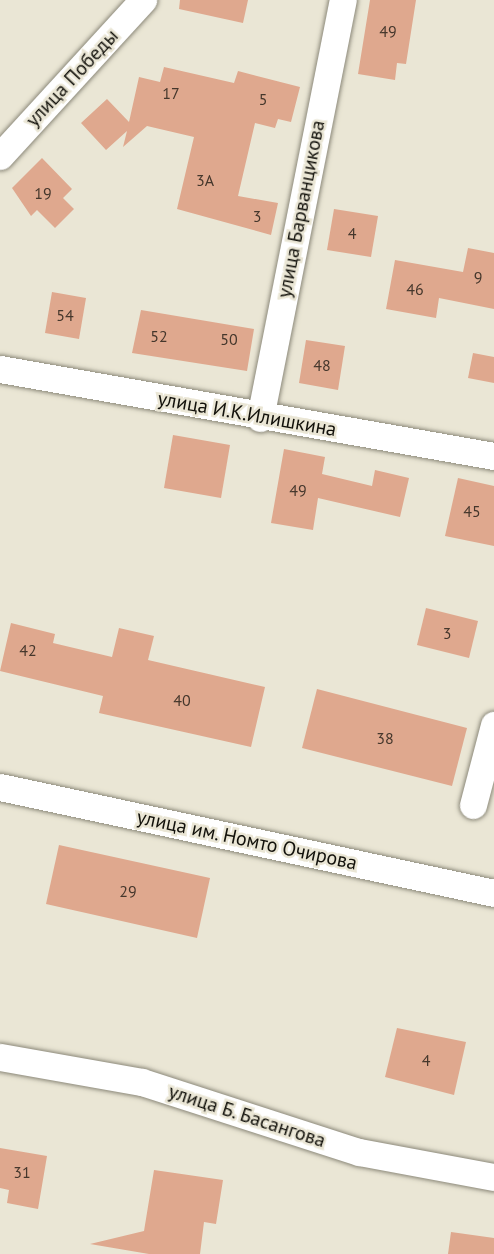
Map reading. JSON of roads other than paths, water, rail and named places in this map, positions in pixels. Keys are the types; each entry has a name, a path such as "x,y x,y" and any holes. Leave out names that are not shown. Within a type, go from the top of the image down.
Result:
{"street":[{"name":"улица Победы","path":"0,156 143,0"},
{"name":"улица Барванцикова","path":"260,418 343,0"},
{"name":"улица И.К.Илишкина","path":"0,369 260,418 494,456"},
{"path":"473,805 494,724"},
{"name":"улица им. Номто Очирова","path":"0,787 494,893"},
{"name":"улица Б. Басангова","path":"0,1057 142,1082 359,1152 494,1177"}]}
